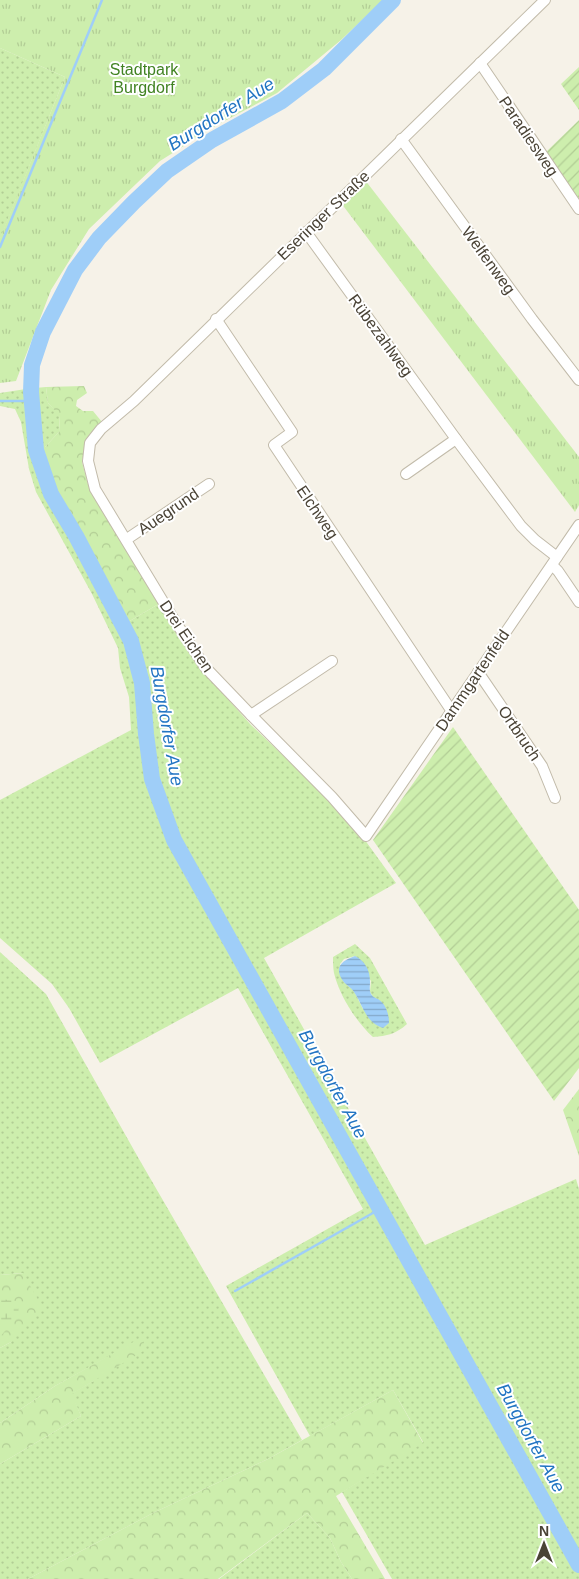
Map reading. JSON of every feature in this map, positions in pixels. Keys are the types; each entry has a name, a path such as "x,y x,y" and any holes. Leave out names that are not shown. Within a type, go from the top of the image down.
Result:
{"street":[{"name":"Eseringer Straße","path":"101,429 134,401 545,0"},
{"name":"Paradiesweg","path":"480,63 579,209"},
{"name":"Welfenweg","path":"401,139 579,380"},
{"name":"Rübezahlweg","path":"306,232 521,526 554,561 558,571 579,602"},
{"name":"Elchweg","path":"216,319 292,432 274,445 451,710"},
{"name":"Drei Eichen","path":"101,429 90,443 88,461 95,488 173,618 206,667 332,797 366,836"},
{"path":"406,474 456,439"},
{"name":"Auegrund","path":"127,539 210,484"},
{"name":"Dammgartenfeld","path":"366,836 579,525"},
{"path":"251,715 332,661"},
{"name":"Ortbruch","path":"478,672 542,766 555,798"}],"green space":[{"name":"Stadtpark Burgdorf","path":"0,0 383,0 341,40 277,93 217,125 160,161 89,229 51,290 16,381 0,383 0,238 65,77 0,48"},
{"path":"0,48 65,77 0,239"},
{"path":"579,67 579,110 561,84"},
{"path":"579,120 579,202 546,152"},
{"path":"365,180 579,457 579,505 575,512 341,203"},
{"path":"84,386 87,393 77,400 76,406 83,411 93,411 102,422 86,442 82,462 88,484 162,602 128,622 102,570 65,510 50,478 46,462 45,447 59,432 60,416 48,403 46,387"},
{"path":"46,387 48,403 60,415 59,432 45,447 45,458 40,442 35,388"},
{"path":"26,389 36,465 48,493 127,642 137,681 141,733 149,780 171,842 579,1572 579,1579 392,1579 342,1492 423,1442 393,1390 310,1436 226,1286 363,1209 238,988 100,1063 69,1008 52,984 0,938 0,800 131,730 129,697 120,668 118,648 92,594 36,492 29,469 21,422 15,409 0,406 0,393"},
{"path":"162,602 202,670 251,725 349,818 396,883 264,958 425,1245 576,1179 579,1189 579,1554 249,965 176,828 156,770 146,679 128,622"},
{"path":"453,727 579,910 579,1068 554,1101 373,840"},
{"path":"355,944 370,958 407,1024 391,1034 373,1037 361,1024 344,999 336,981 333,957","holes":["355,956 371,981 370,992 373,997 363,1009 354,991 344,982 340,964 344,959"]},
{"path":"0,952 46,994 302,1440 268,1459 153,1513 28,1579 0,1579 0,1464 81,1416 71,1394 93,1381 144,1337 55,1386 0,1423 0,1348 11,1342 23,1273 0,1275"},
{"path":"579,1089 579,1156 563,1110"},
{"path":"23,1273 42,1307 11,1342 0,1348 0,1275"},
{"path":"0,1299 17,1301 19,1314 0,1337"},
{"path":"144,1336 143,1351 72,1394 81,1416 0,1464 0,1423 55,1386"},
{"path":"393,1390 423,1443 336,1496 385,1579 352,1579 341,1562 330,1538 307,1513 218,1579 28,1579 153,1513 268,1459"},
{"path":"307,1513 330,1538 341,1562 352,1579 219,1579"}],"water":[{"path":"355,956 362,960 368,970 371,994 381,1001 386,1010 389,1023 383,1028 372,1022 354,992 340,976 339,968 343,962"}],"waterway":[{"path":"0,247 102,0"},
{"name":"Burgdorfer Aue","path":"393,0 324,69 282,101 212,140 167,171 99,238 75,270 43,332 32,365 31,392 36,450 51,494 76,536 131,641 142,683 152,779 174,840 579,1565"},
{"path":"0,401 32,401"},
{"path":"235,1291 380,1209"}]}
